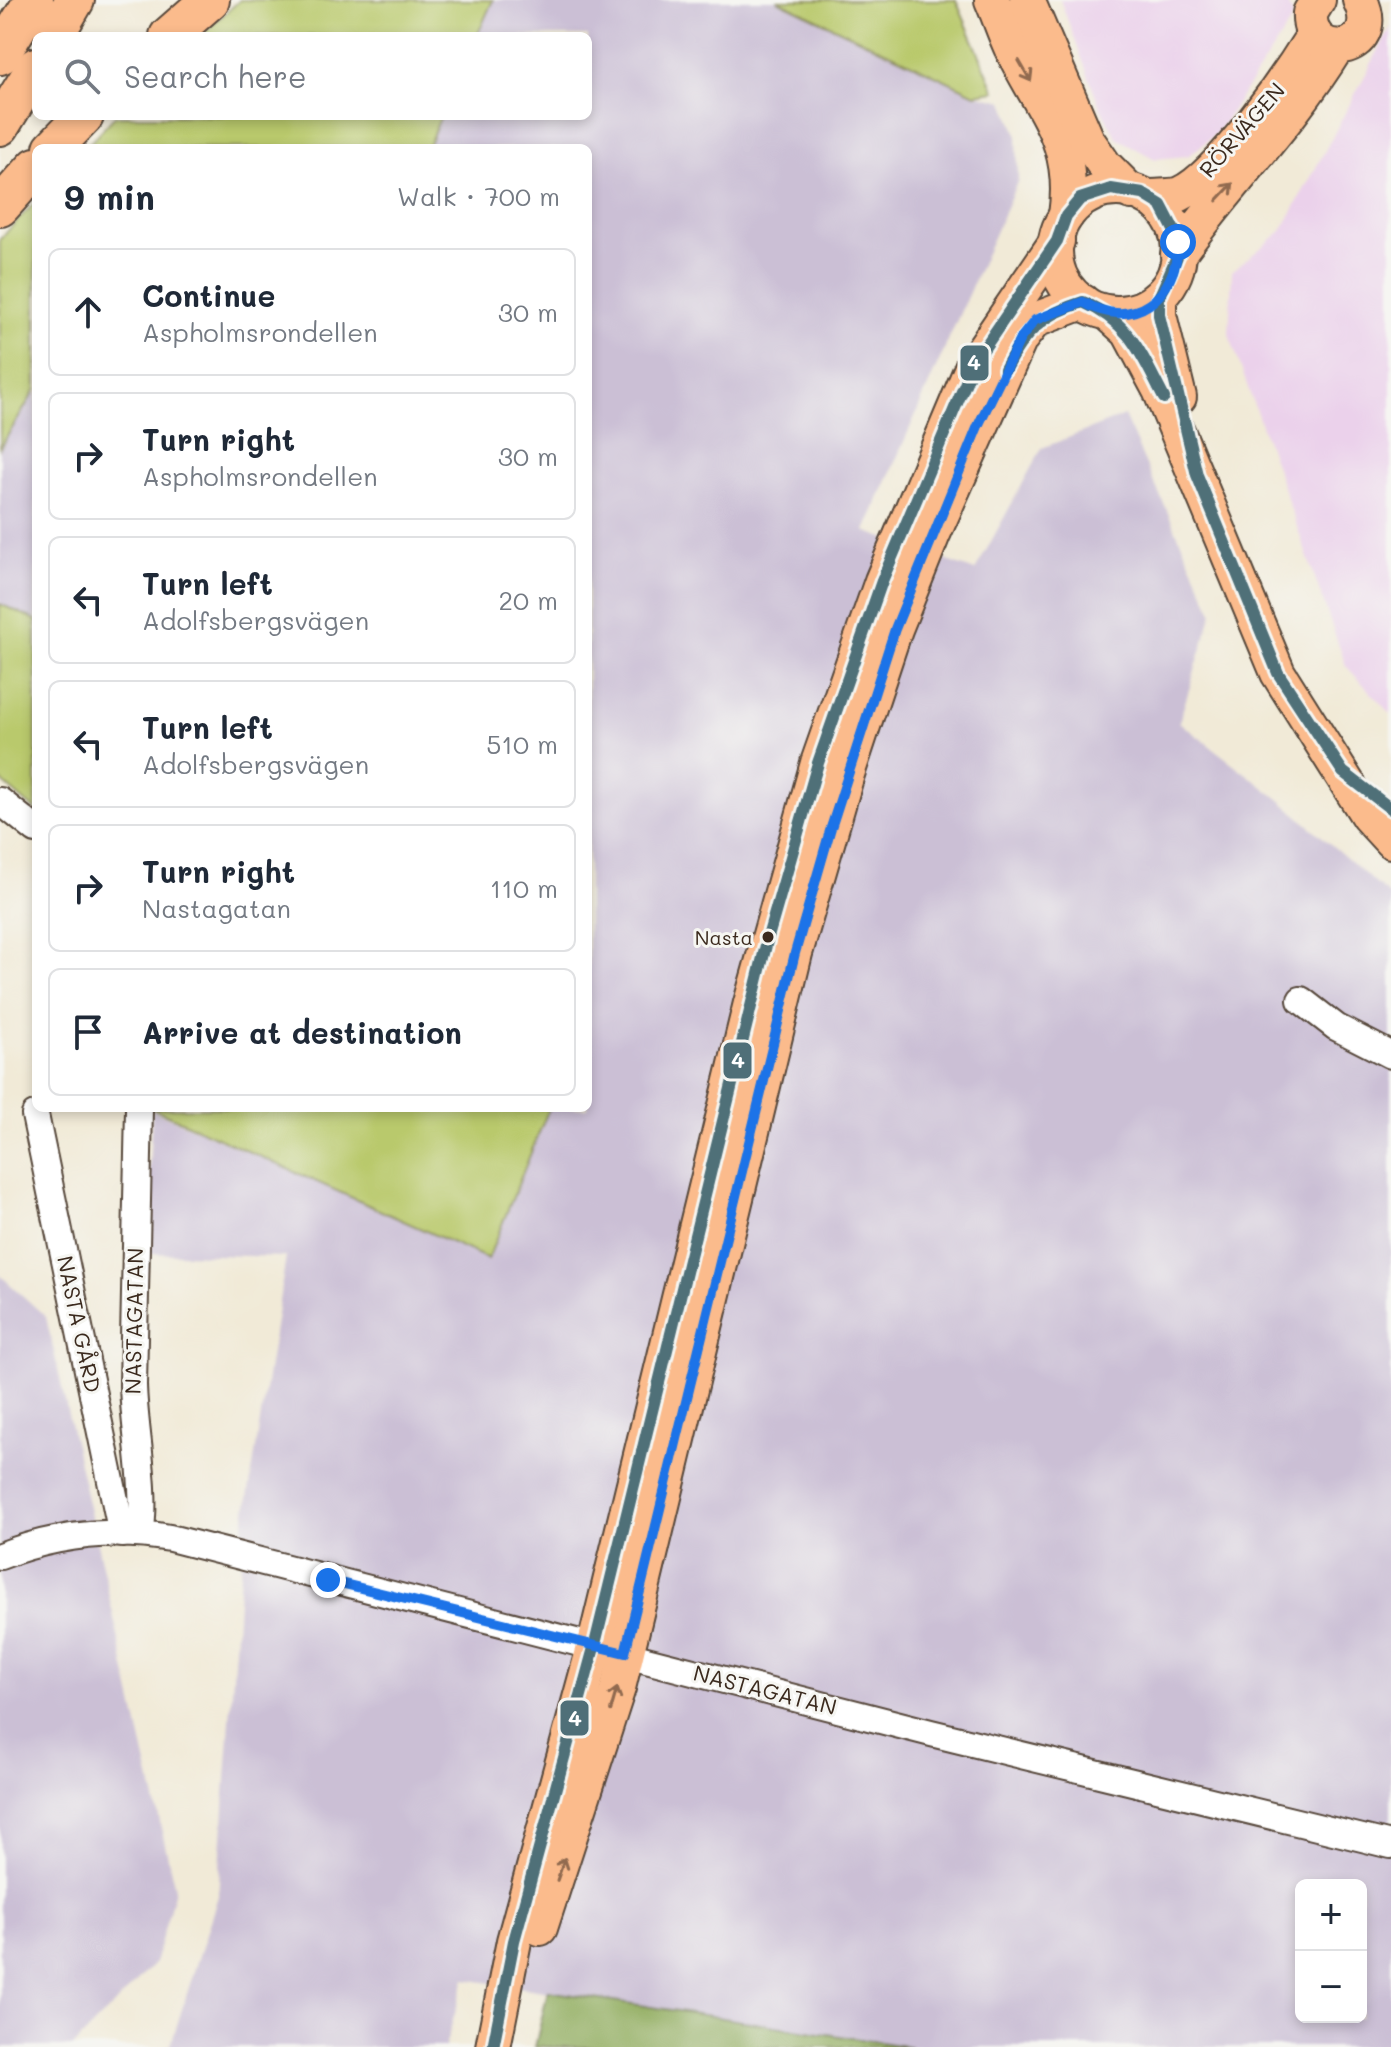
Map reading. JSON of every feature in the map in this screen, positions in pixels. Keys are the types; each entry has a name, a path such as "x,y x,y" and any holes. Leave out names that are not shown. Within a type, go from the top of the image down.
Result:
{"highway":[{"path":"0,17 27,0"},
{"path":"0,55 34,0"},
{"path":"56,32 75,0"},
{"path":"174,32 210,0"},
{"path":"0,126 32,74"},
{"path":"57,144 80,120"},
{"path":"0,207 32,171"}],"main road":[{"path":"992,0 1011,47 1062,141 1070,186 1055,264 1060,277 1136,342 1197,475 1220,538 1278,673 1368,816 1391,841"},
{"path":"1027,0 1087,140 1105,166 1140,194 1161,205 1172,223 1178,254"},
{"path":"1318,0 1310,13 1325,41"},
{"path":"1325,41 1353,44 1364,33 1367,15 1360,0"},
{"path":"1197,475 1159,315 1159,298 1178,254 1214,204 1278,133 1325,41"},
{"name":"RÖRVÄGEN","path":"1140,194 1179,194 1201,179 1325,41"},
{"path":"493,2047 573,1834 610,1649 807,853 856,745 896,586 974,363 1080,199 1100,191 1140,194"},
{"path":"896,586 1020,339 1035,320 1095,308 1139,310 1159,298"},
{"path":"1343,772 1391,809"}],"street":[{"path":"0,801 32,827"},
{"path":"1301,1000 1336,1027 1391,1055"},
{"name":"NASTAGATAN","path":"131,1533 144,1513 133,1425 139,1112"},
{"name":"NASTA GÅRD","path":"35,1115 131,1533"},
{"name":"NASTAGATAN","path":"0,1556 70,1535 131,1533 610,1649 916,1729 1391,1845"}],"shaded area":[{"path":"493,0 777,0 975,94 1004,101 1017,134 1018,180 865,531 975,571 1042,448 1124,416 1213,612 1179,722 1279,799 1391,897 1391,2047 911,2047 465,1979 445,2047 170,2047 218,1896 243,1530 286,1257 145,1253 152,1112 488,1258 547,1112 592,1112 592,144 429,144 439,120 592,120 592,32 479,32"},
{"path":"1060,0 1285,0 1294,17 1217,133 1188,156 1155,159 1117,138 1100,107"},
{"path":"1391,27 1391,714 1346,666 1229,334 1232,271 1282,231"},
{"path":"32,396 32,618 0,604 0,448"},
{"path":"0,1275 46,1317 175,1889 155,1963 73,2047 0,2047"}],"green space":[{"path":"240,0 493,0 479,32 204,32"},
{"path":"777,0 956,0 995,91 975,94"},
{"path":"111,120 439,120 429,144 89,144"},
{"path":"32,205 32,396 0,448 0,239"},
{"path":"0,604 32,618 32,808 0,780"},
{"path":"161,1112 547,1112 488,1259"},
{"path":"548,1991 911,2047 535,2047"}],"transit line":[{"name":"4","path":"493,2047 514,1941 595,1644 768,937 818,763 882,581 974,363 1057,241 1066,216 1080,199 1111,189 1143,194 1161,205 1175,232 1178,254 1159,298 1159,315 1197,475 1278,673 1343,772 1391,809"},
{"name":"4","path":"1005,369 1036,326 1057,312 1083,302 1099,310 1124,330 1141,354 1164,398"}],"place":[{"name":"Nasta","path":"768,937"}],"route":[{"path":"328,1580 625,1653 795,953 856,745 895,629 978,426 1020,339 1035,320 1063,307 1083,302 1108,313 1129,312 1148,306 1159,298 1169,282 1176,263 1178,242"}]}
